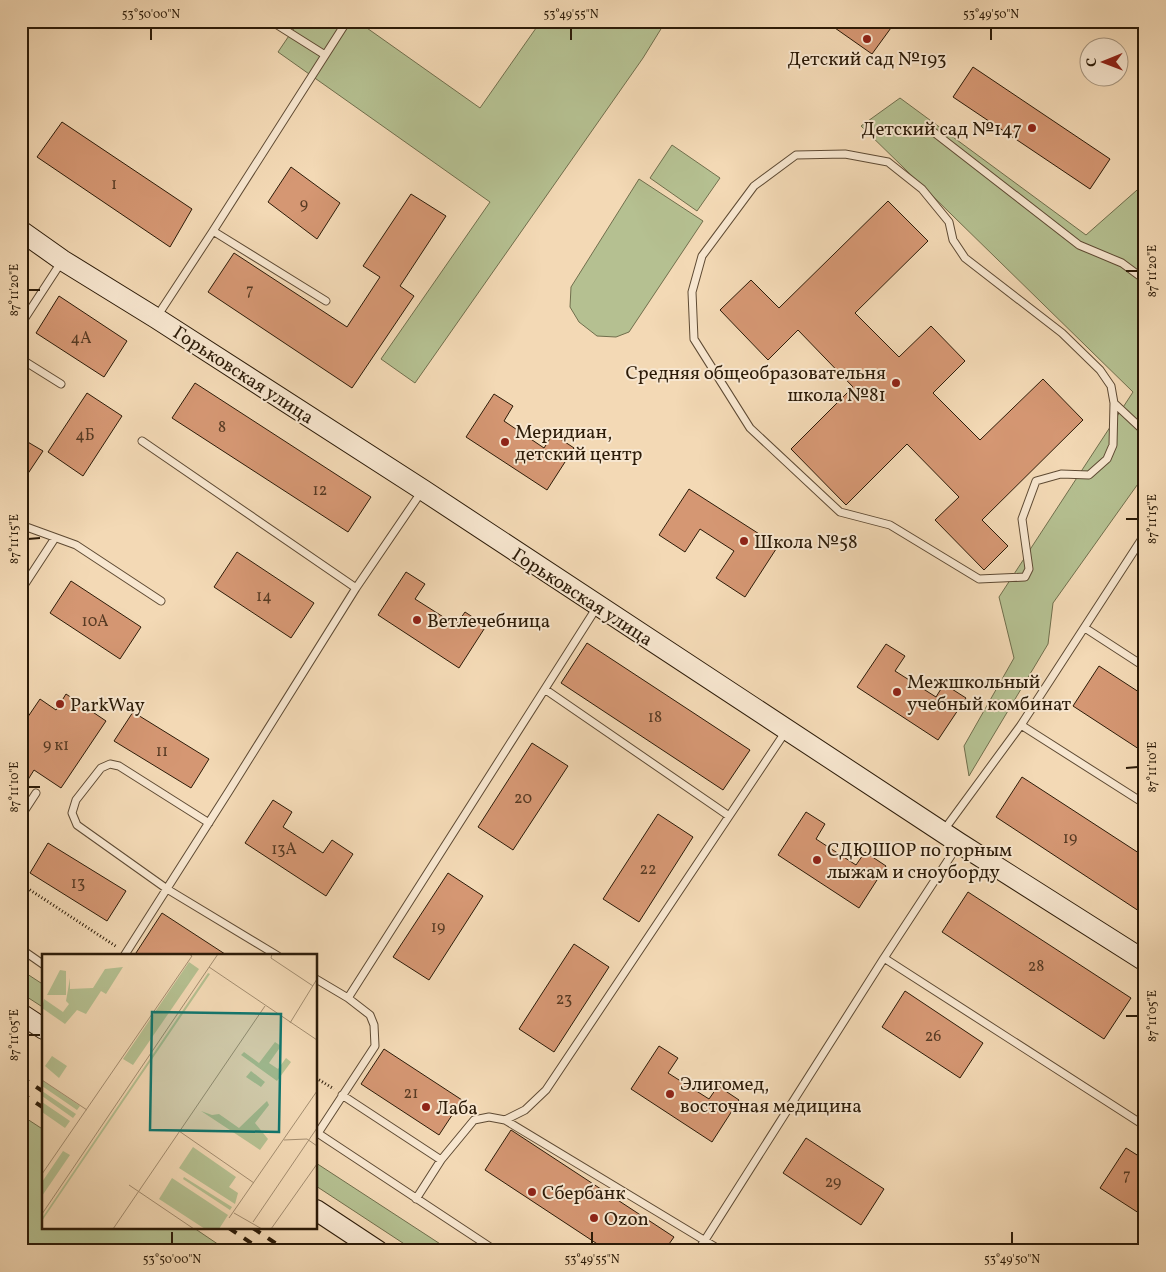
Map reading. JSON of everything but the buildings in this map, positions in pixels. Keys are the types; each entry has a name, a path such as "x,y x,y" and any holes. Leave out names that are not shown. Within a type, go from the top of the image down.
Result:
{"street":[{"name":"Горьковская улица","path":"21,231 62,260 156,318 423,490 951,838 1145,961"},
{"path":"21,1014 42,1028"},
{"path":"318,1211 378,1251"}],"lane":[{"path":"271,21 325,55"},
{"path":"156,318 347,21"},
{"path":"931,130 1078,245 1122,263 1145,280"},
{"path":"1114,403 1113,445 1107,459 1089,475 1061,474 1036,481 1022,519 1029,569 1025,577 979,579 890,525 840,512 750,428 694,339 692,292 702,256 754,186 796,156 845,154 888,162 922,189 948,222 953,240 964,258 1062,333 1100,370 1111,386 1114,403 1145,432"},
{"path":"213,231 326,301"},
{"path":"21,324 62,260"},
{"path":"21,359 61,384"},
{"path":"142,442 356,588"},
{"path":"125,954 356,588 423,490"},
{"path":"21,526 76,545 161,601"},
{"path":"698,1251 884,958 951,838 1021,725 1145,534"},
{"path":"21,590 55,538"},
{"path":"348,998 598,606"},
{"path":"1085,628 1145,667"},
{"path":"546,690 729,816"},
{"path":"1021,725 1145,804"},
{"path":"504,1120 525,1110 546,1090 787,730"},
{"path":"209,822 119,766 110,764 101,768 76,800 72,813 77,825 166,889 275,954"},
{"path":"21,816 36,793"},
{"path":"21,949 42,964"},
{"path":"884,958 1145,1126"},
{"path":"318,980 348,998 370,1016 374,1025 375,1046 318,1131"},
{"path":"342,1095 441,1160"},
{"path":"416,1199 441,1160 474,1120 489,1117 504,1120 722,1251"},
{"path":"318,1133 496,1251"}],"path":[{"path":"21,884 125,954"},
{"path":"318,1079 342,1095"}],"green space":[{"path":"299,21 357,21 480,108 541,21 659,21 664,24 643,58 415,383 381,359 490,202 278,52"},
{"path":"900,98 1086,235 1145,183 1145,474 1053,603 1048,644 969,776 964,746 1014,658 999,597 1133,392 861,126"},
{"path":"672,145 720,178 697,211 650,178"},
{"path":"639,179 703,221 629,332 616,337 597,336 579,322 570,307 571,287"},
{"path":"21,970 42,984 42,1007 21,993"},
{"path":"21,1115 42,1129 42,1230 197,1230 228,1251 21,1250"},
{"path":"318,1164 451,1251 415,1251 318,1187"}],"railway":[{"path":"21,1077 42,1091"},
{"path":"21,1093 42,1107"},
{"path":"232,1230 263,1251"},
{"path":"256,1230 287,1251"}],"place":[{"name":"Детский сад №193","path":"867,39"},
{"name":"Детский сад №147","path":"1032,128"},
{"name":"Средняя общеобразовательня школа №81","path":"896,383"},
{"name":"Меридиан, детский центр","path":"505,442"},
{"name":"Школа №58","path":"744,541"},
{"name":"Ветлечебница","path":"417,620"},
{"name":"Межшкольный учебный комбинат","path":"897,692"},
{"name":"ParkWay","path":"60,704"},
{"name":"СДЮШОР по горным лыжам и сноуборду","path":"817,860"},
{"name":"Элигомед, восточная медицина","path":"670,1094"},
{"name":"Лаба","path":"426,1107"},
{"name":"Сбербанк","path":"532,1192"},
{"name":"Ozon","path":"594,1218"}]}
